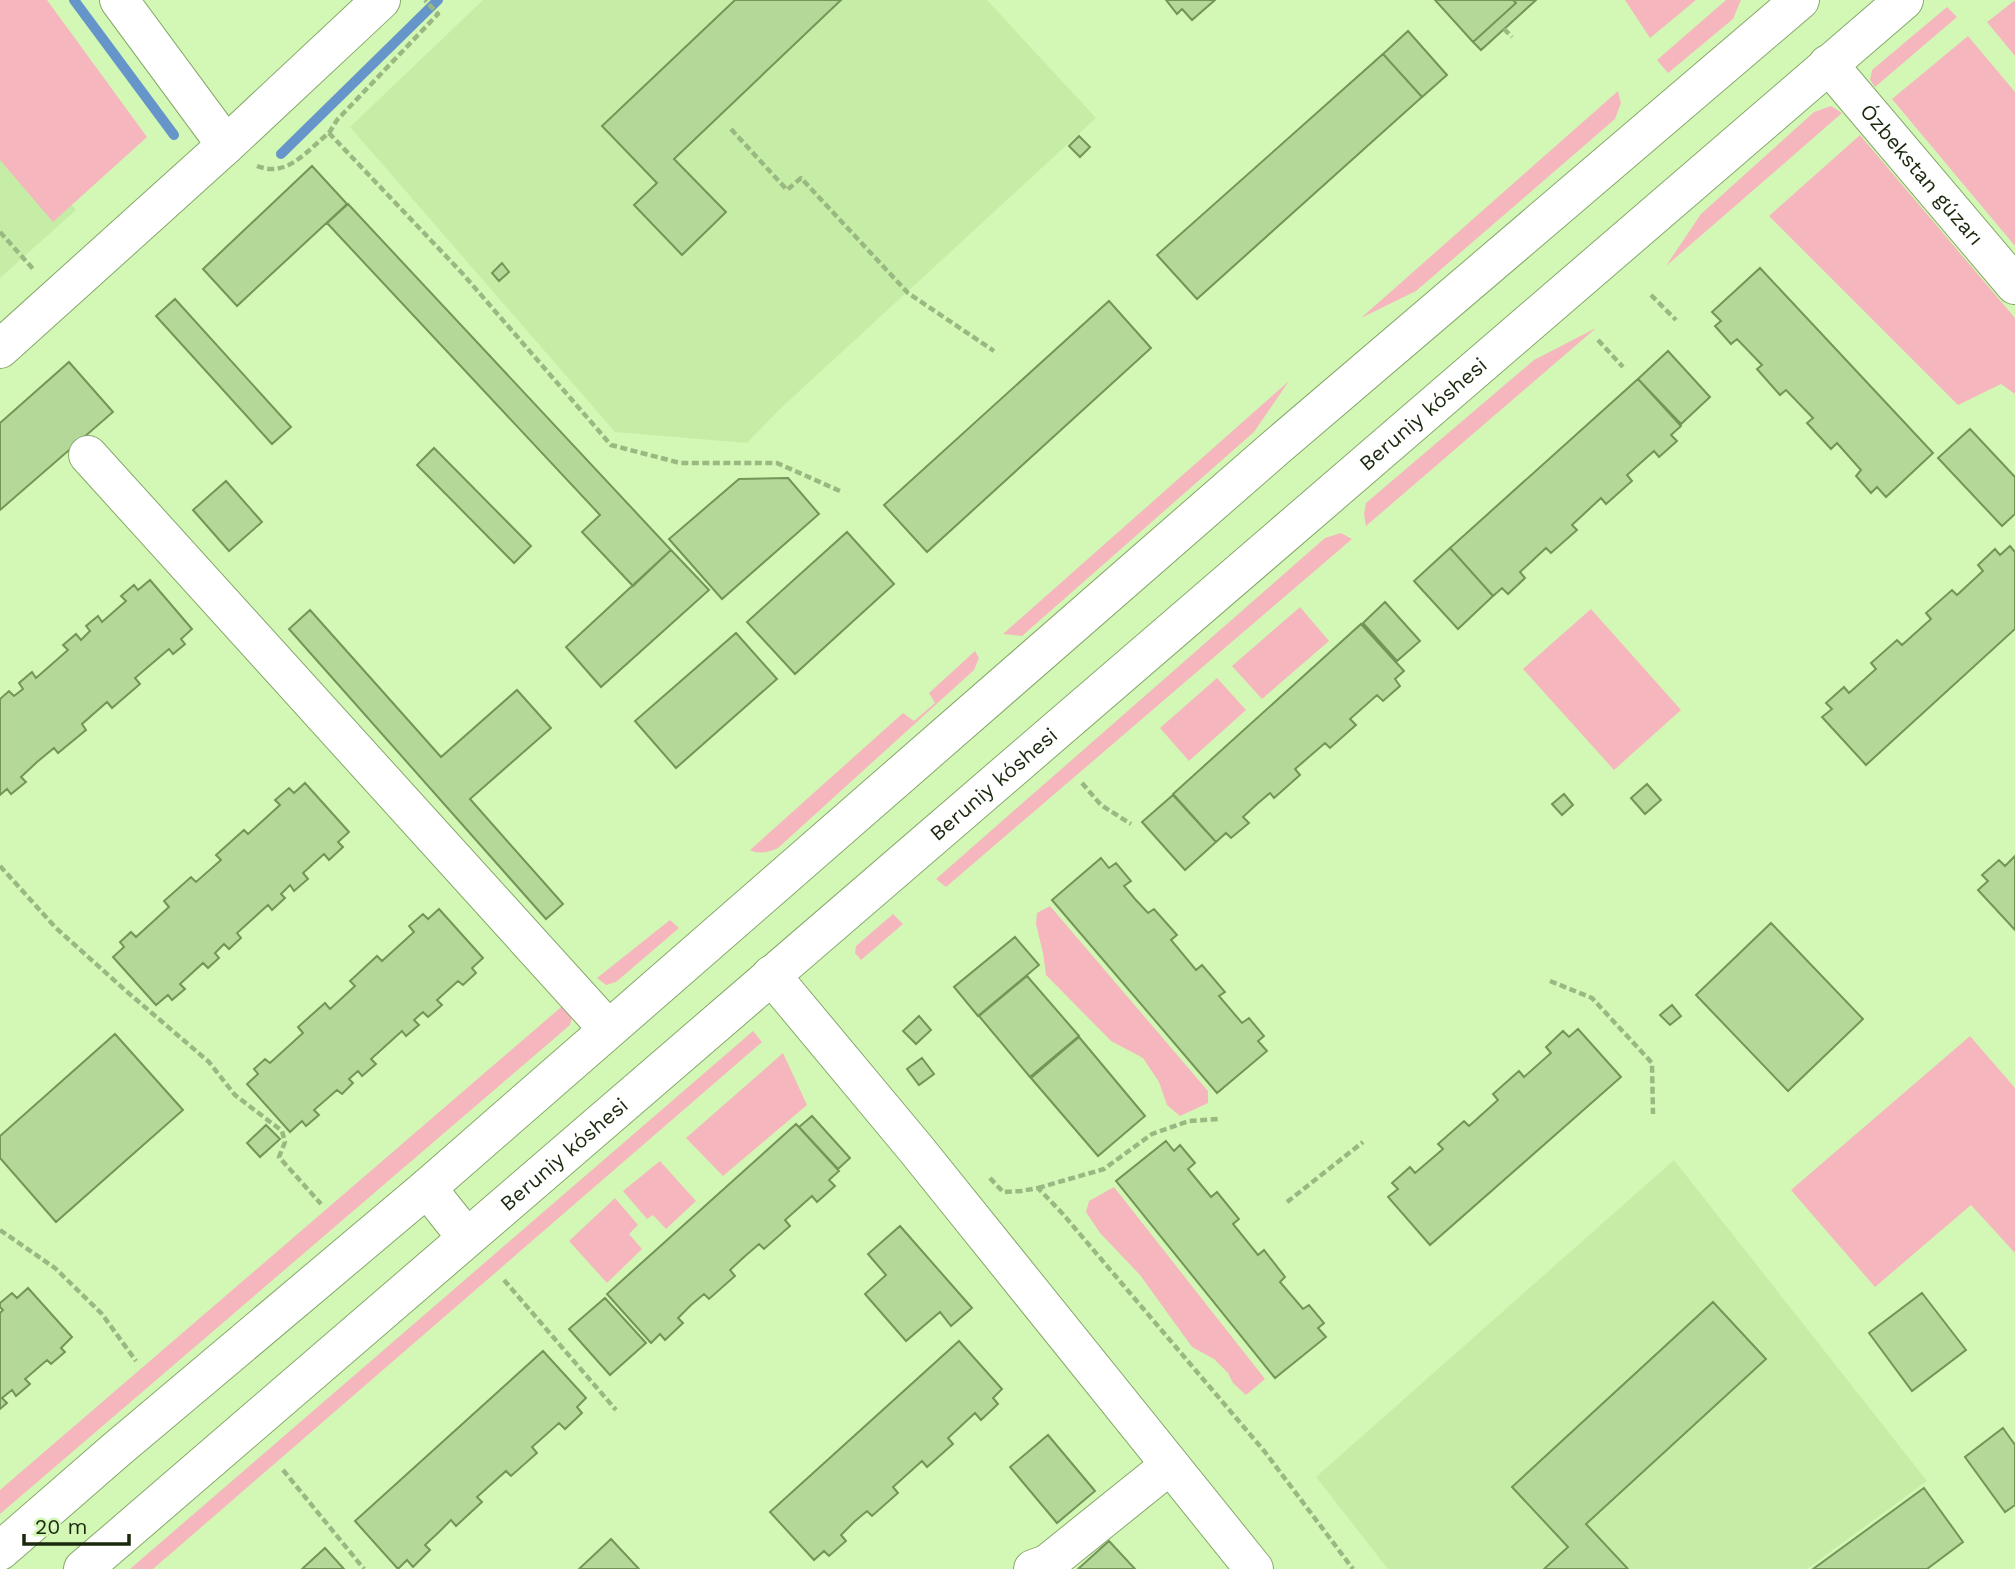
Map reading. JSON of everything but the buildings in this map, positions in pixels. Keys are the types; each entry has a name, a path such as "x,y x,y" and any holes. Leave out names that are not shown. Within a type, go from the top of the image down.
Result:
{"main road":[{"path":"119,0 226,145"},
{"path":"0,349 226,145 381,0"},
{"name":"Beruniy kóshesi","path":"83,1569 1904,0"},
{"path":"0,1550 427,1188 1783,5"},
{"name":"Ózbekstan gúzarı","path":"1828,64 2015,285"},
{"path":"88,455 608,1029"},
{"path":"771,975 916,1149 1254,1569"},
{"path":"427,1188 466,1237"},
{"path":"1033,1569 1047,1564 1170,1465"}],"path":[{"path":"226,145 252,164 270,171 287,167 329,132 337,120 438,14 425,0"},
{"path":"1504,29 1512,37"},
{"path":"731,129 787,190 801,178 908,293 994,351"},
{"path":"329,132 462,273 611,445 680,463 777,463 840,491"},
{"path":"0,232 58,296"},
{"path":"1651,295 1676,320"},
{"path":"1598,341 1623,367"},
{"path":"1082,783 1101,805 1130,824"},
{"path":"0,866 56,928 209,1062 235,1095 282,1131 285,1142 279,1157 321,1204"},
{"path":"1550,981 1592,998 1652,1063 1653,1114"},
{"path":"986,1174 1003,1192 1038,1188 1104,1168 1152,1134 1189,1121 1218,1119"},
{"path":"1287,1202 1363,1142"},
{"path":"1038,1188 1265,1452 1353,1569"},
{"path":"0,1230 55,1268 102,1314 136,1361"},
{"path":"504,1280 616,1410"},
{"path":"283,1471 364,1569"}],"shaded area":[{"path":"0,0 47,0 147,137 53,222 0,160"},
{"path":"483,0 987,0 1096,118 780,409 747,443 615,432 350,127"},
{"path":"1625,0 1696,0 1650,38"},
{"path":"1726,0 1741,0 1733,19 1668,73 1657,60"},
{"path":"2015,1 2015,56 1987,22"},
{"path":"1947,7 1957,17 1875,87 1870,80 1872,70"},
{"path":"1968,36 2015,92 2015,246 1892,99"},
{"path":"1618,91 1621,103 1615,119 1416,291 1361,318"},
{"path":"1831,106 1842,113 1666,266 1701,214 1814,112"},
{"path":"0,123 76,210 0,278"},
{"path":"1860,135 2015,318 2015,394 2001,384 1958,405 1769,216"},
{"path":"1596,328 1366,526 1366,503 1534,360"},
{"path":"1289,381 1254,432 1022,636 1003,634"},
{"path":"1341,533 1352,539 946,887 936,879 1325,538"},
{"path":"1300,607 1329,641 1262,699 1232,666"},
{"path":"1591,609 1681,710 1614,770 1523,669"},
{"path":"975,651 979,658 974,670 778,848 761,853 750,850 903,713 914,721 935,703 929,693"},
{"path":"1217,678 1246,710 1189,761 1160,728"},
{"path":"1050,906 1208,1091 1208,1103 1180,1116 1167,1105 1159,1082 1143,1058 1111,1041 1046,975 1036,924 1037,913"},
{"path":"893,914 903,924 861,960 855,953 856,946"},
{"path":"670,920 679,928 616,982 606,985 597,978"},
{"path":"567,1002 573,1014 570,1025 0,1514 0,1490"},
{"path":"753,1031 762,1042 153,1569 130,1569"},
{"path":"1970,1036 2015,1088 2015,1253 1971,1205 1875,1287 1791,1190"},
{"path":"783,1053 807,1105 723,1176 686,1138"},
{"path":"1674,1160 1927,1481 1807,1569 1388,1569 1316,1477"},
{"path":"660,1161 696,1201 666,1229 653,1215 647,1219 623,1191"},
{"path":"1114,1187 1265,1379 1246,1395 1214,1359 1192,1347 1140,1275 1100,1233 1086,1212 1089,1201"},
{"path":"615,1198 638,1225 629,1234 642,1249 607,1283 569,1241"}],"waterway":[{"path":"74,0 174,135"},
{"path":"281,154 438,0"}]}
